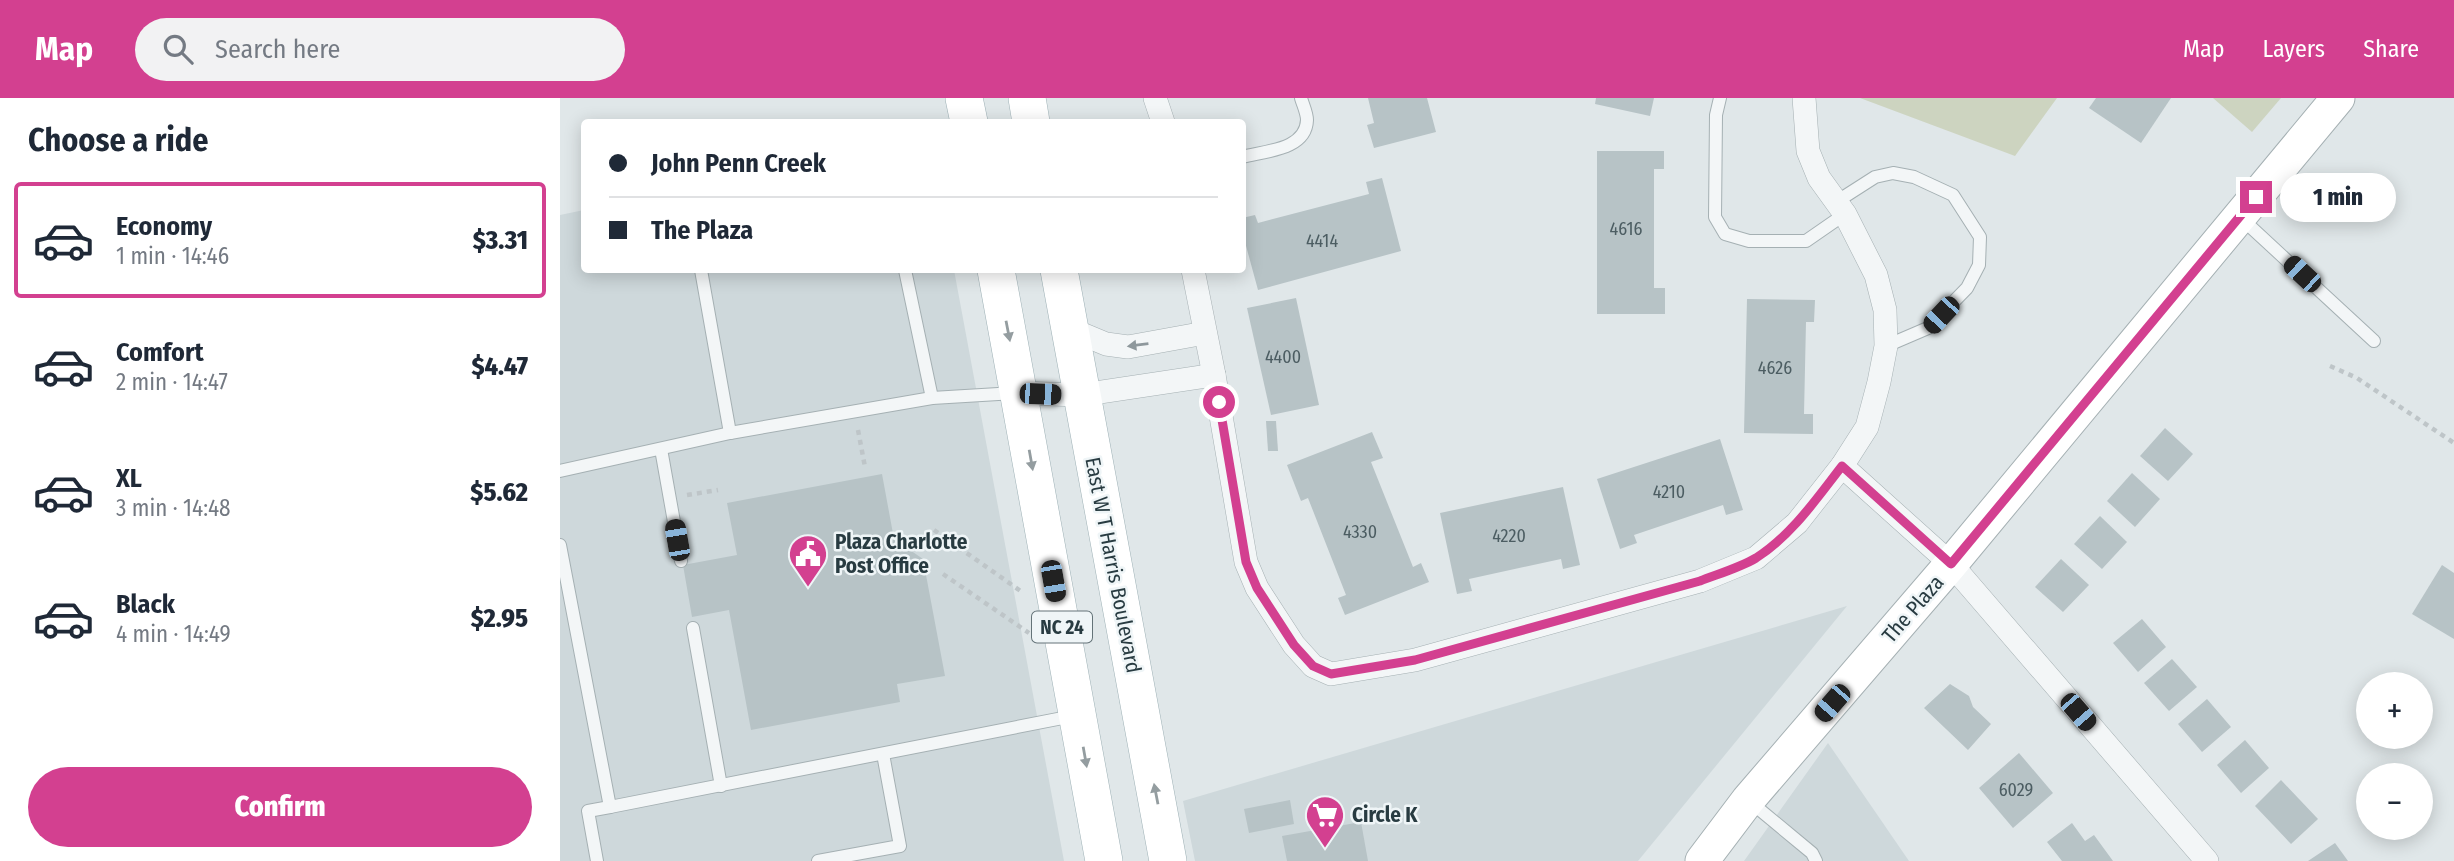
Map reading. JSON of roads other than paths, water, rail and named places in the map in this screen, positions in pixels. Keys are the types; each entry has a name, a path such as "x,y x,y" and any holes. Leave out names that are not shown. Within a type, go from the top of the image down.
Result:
{"main road":[{"path":"964,98 968,119"},
{"path":"1027,98 1030,119"},
{"name":"The Plaza","path":"1702,861 1748,800 1951,564 2338,98"},
{"name":"NC 24","path":"997,273 1104,861"},
{"name":"East W T Harris Boulevard","path":"1060,273 1168,861"}],"street":[{"path":"1155,98 1162,119"},
{"path":"1194,273 1246,562 1257,588 1294,645 1313,666 1331,674 1428,656 1700,581 1756,558 1797,523 1842,466 1867,427 1879,383 1886,346 1885,310 1876,275 1840,208 1819,178 1808,151 1804,98"},
{"path":"1070,329 1106,344 1128,347 1205,333"},
{"path":"1019,393 1081,395 1214,375"},
{"path":"1842,466 1951,564 2207,861"}],"lane":[{"path":"1246,156 1293,144 1304,135 1307,119 1301,98"},
{"path":"1720,98 1716,115 1715,216 1725,234 1749,241 1806,241 1875,177 1893,173 1913,177 1953,195 1980,237 1979,265 1967,288 1928,328 1886,346"},
{"path":"2239,217 2374,341"},
{"path":"702,273 730,433"},
{"path":"906,273 932,398"},
{"path":"560,471 730,433 932,398 1019,393"},
{"path":"661,449 681,562"},
{"path":"560,545 610,807"},
{"path":"693,628 721,786"},
{"path":"597,861 588,811 1078,715"},
{"path":"818,861 900,846 883,754"},
{"path":"1748,800 1812,853 1816,861"}],"place":[{"name":"Plaza Charlotte Post Office","path":"808,588"},
{"name":"Circle K","path":"1325,849"}]}
